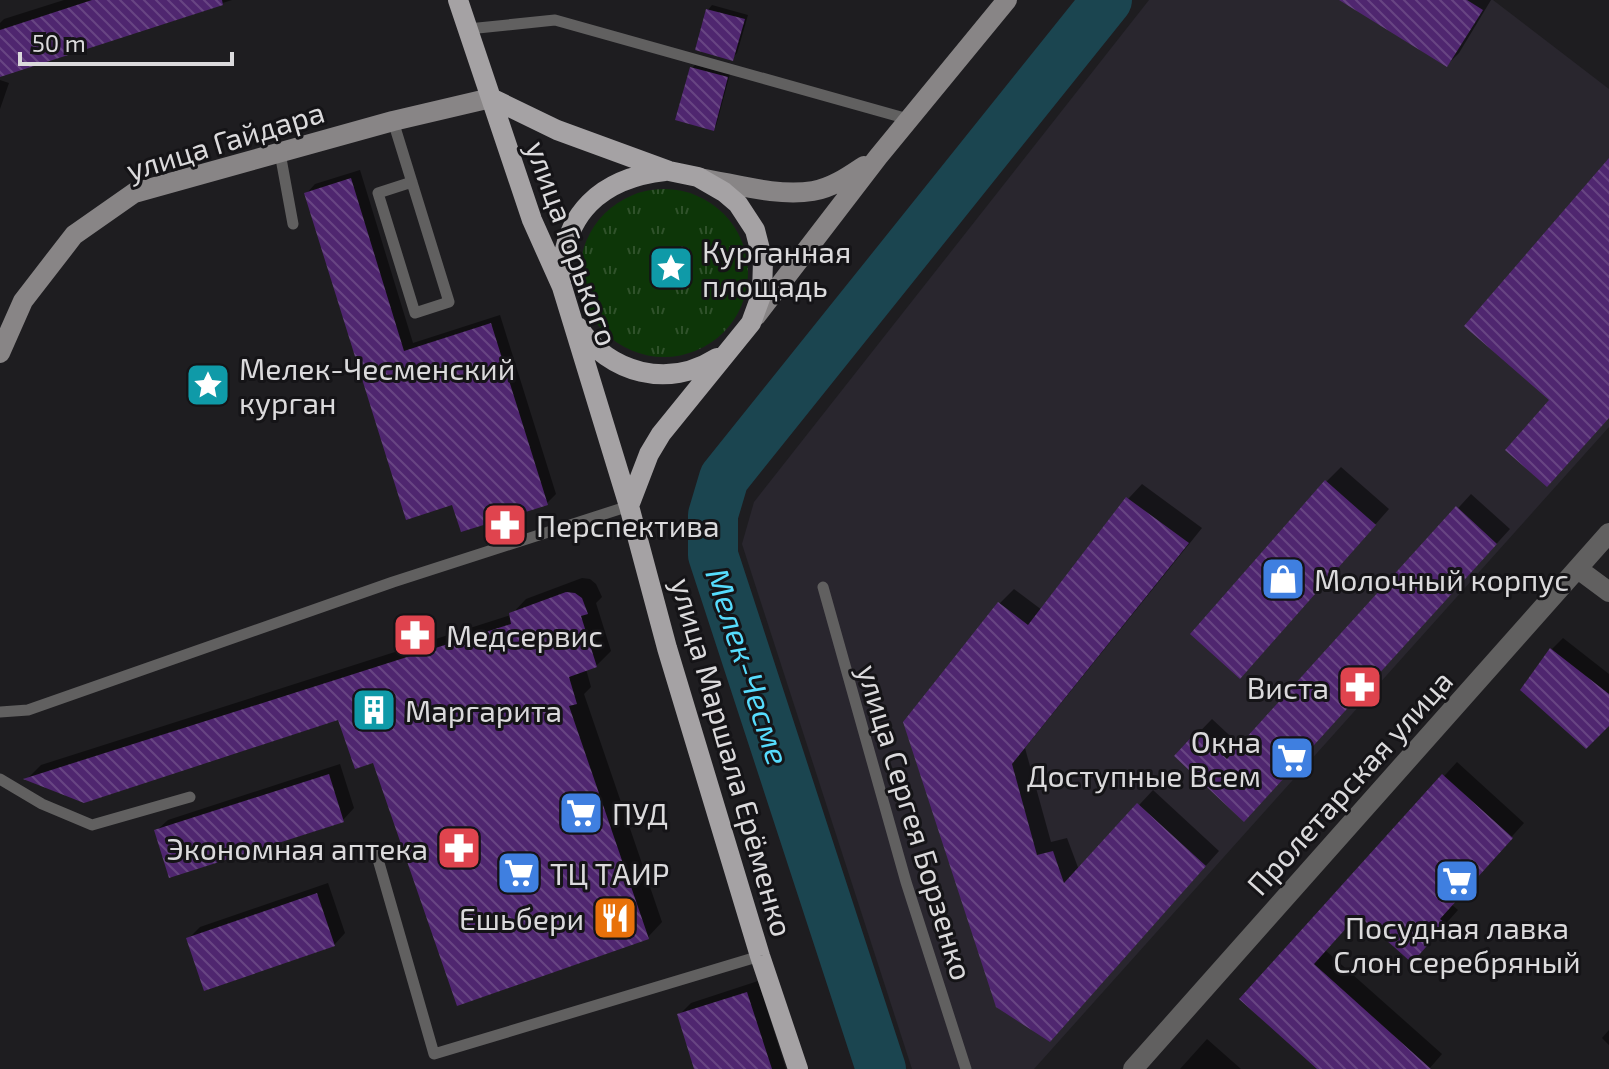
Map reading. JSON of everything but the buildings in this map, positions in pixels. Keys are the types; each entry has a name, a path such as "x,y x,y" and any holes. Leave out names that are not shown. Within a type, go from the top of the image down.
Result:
{"main road":[{"name":"улица Горького","path":"458,0 532,220 562,287 629,506"},
{"path":"629,506 649,454 661,434 908,119 1007,0"},
{"path":"491,98 557,130 669,171 787,192 815,191 842,181 878,157"},
{"name":"улица Гайдара","path":"0,353 23,301 74,235 134,193 393,121 491,98"},
{"path":"562,287 562,257 571,229 588,204 611,185 639,174 669,171"},
{"path":"698,177 738,204 755,230 763,261 762,293 751,323"},
{"path":"570,316 590,345 611,361 636,372 673,374 708,364 724,354"},
{"name":"улица Маршала Ерёменко","path":"629,506 667,648 760,956 798,1069"}],"street":[{"name":"Пролетарская улица","path":"1133,1069 1609,533"},
{"path":"1578,569 1609,592"}],"lane":[{"path":"468,29 555,20 908,119"},
{"path":"393,121 412,182 449,302 415,313 378,193 412,182"},
{"path":"280,153 293,224"},
{"path":"0,712 28,710 393,582 629,506"},
{"name":"улица Сергея Борзенко","path":"823,587 906,882 966,1069"},
{"path":"0,779 42,804 92,825 190,797"},
{"path":"375,849 434,1054 760,956"}],"shaded area":[{"path":"1149,0 1493,0 1609,89 1609,427 1034,1069 912,1069 742,544 754,502"}],"green space":[{"path":"664,189 696,195 723,214 742,241 748,273 742,305 723,332 696,351 664,357 632,351 605,332 586,305 580,273 586,241 605,214 632,195"}],"waterway":[{"name":"Мелек-Чесме","path":"881,1069 713,555 713,515 724,478 1107,0"}],"place":[{"name":"Курганная площадь","path":"671,268"},
{"name":"Мелек-Чесменский курган","path":"208,385"},
{"name":"Перспектива","path":"505,525"},
{"name":"Молочный корпус","path":"1283,579"},
{"name":"Медсервис","path":"415,635"},
{"name":"Виста","path":"1360,687"},
{"name":"Маргарита","path":"374,710"},
{"name":"Окна Доступные Всем","path":"1292,758"},
{"name":"ПУД","path":"581,813"},
{"name":"Экономная аптека","path":"459,848"},
{"name":"ТЦ ТАИР","path":"519,873"},
{"name":"Посудная лавка Слон серебряный","path":"1457,881"},
{"name":"Ешьбери","path":"615,918"}]}
